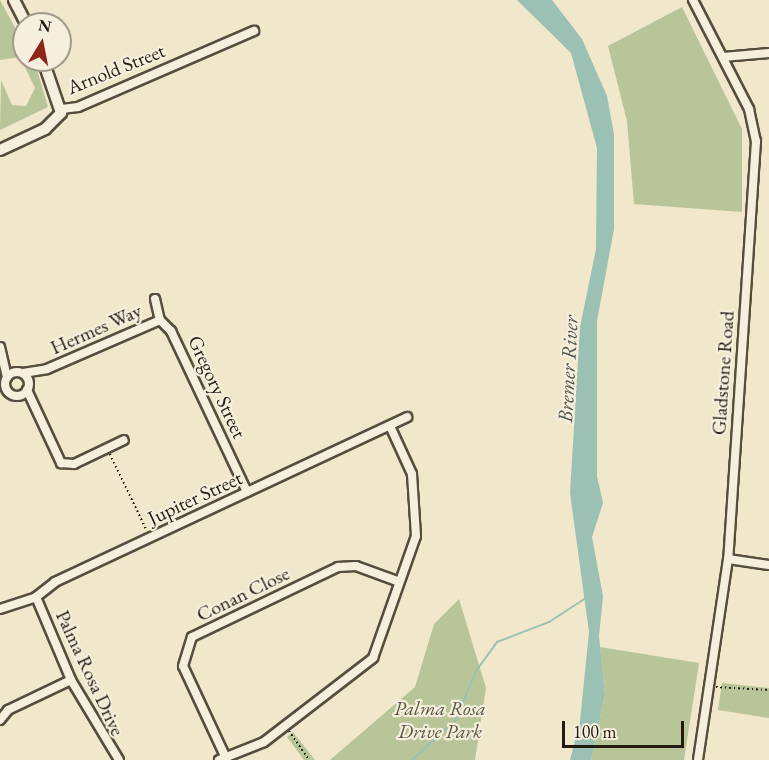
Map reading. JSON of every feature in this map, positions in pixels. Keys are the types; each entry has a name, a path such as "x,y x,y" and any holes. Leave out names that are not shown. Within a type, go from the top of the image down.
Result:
{"main road":[{"path":"48,72 62,109"},
{"name":"Arnold Street","path":"0,150 53,124 62,109"}],"street":[{"name":"Gladstone Road","path":"693,0 751,113 756,141 728,559 698,760"},
{"name":"Arnold Street","path":"62,109 85,105 254,30"},
{"path":"723,57 769,53"},
{"name":"Gregory Street","path":"155,299 160,320 171,331 247,492"},
{"name":"Hermes Way","path":"4,382 21,373 46,369 160,320"},
{"path":"0,347 4,356 21,373 28,388 33,412 61,463 70,465 124,440"},
{"path":"4,356 4,382 33,412"},
{"name":"Hermes Way","path":"14,394 28,388 46,369"},
{"path":"0,394 14,394"},
{"name":"Jupiter Street","path":"0,609 36,597 55,582 406,417"},
{"path":"222,758 252,749 368,666 397,581 416,536 412,474 390,426"},
{"path":"728,559 769,566"},
{"name":"Conan Close","path":"222,758 183,666 192,637 338,567 356,566 397,581"},
{"name":"Palma Rosa Drive","path":"36,597 71,680 119,760"},
{"path":"0,720 8,710 71,680"}],"path":[{"path":"107,448 150,538"},
{"path":"709,686 769,690"},
{"path":"285,727 309,760"}],"green space":[{"path":"0,0 12,22 12,58 0,60"},
{"path":"682,7 742,129 742,212 634,204 627,121 608,46"},
{"path":"27,72 38,72 48,107 0,130 1,80 12,105 26,106 35,88"},
{"name":"Palma Rosa Drive Park","path":"459,599 486,688 475,760 330,760 415,687 434,624"},
{"path":"600,647 699,663 684,760 591,760 605,695"},
{"path":"722,683 769,688 769,718 718,710"},
{"path":"293,732 315,760 304,760 287,737"}],"water":[{"name":"Bremer River","path":"517,0 552,0 582,39 607,96 614,134 614,229 597,321 597,476 603,503 592,537 603,596 599,636 605,695 591,760 570,760 580,721 589,632 570,493 580,327 596,249 597,148 571,53"}],"waterway":[{"path":"412,760 455,721 476,671 497,642 549,622 586,598"}]}
